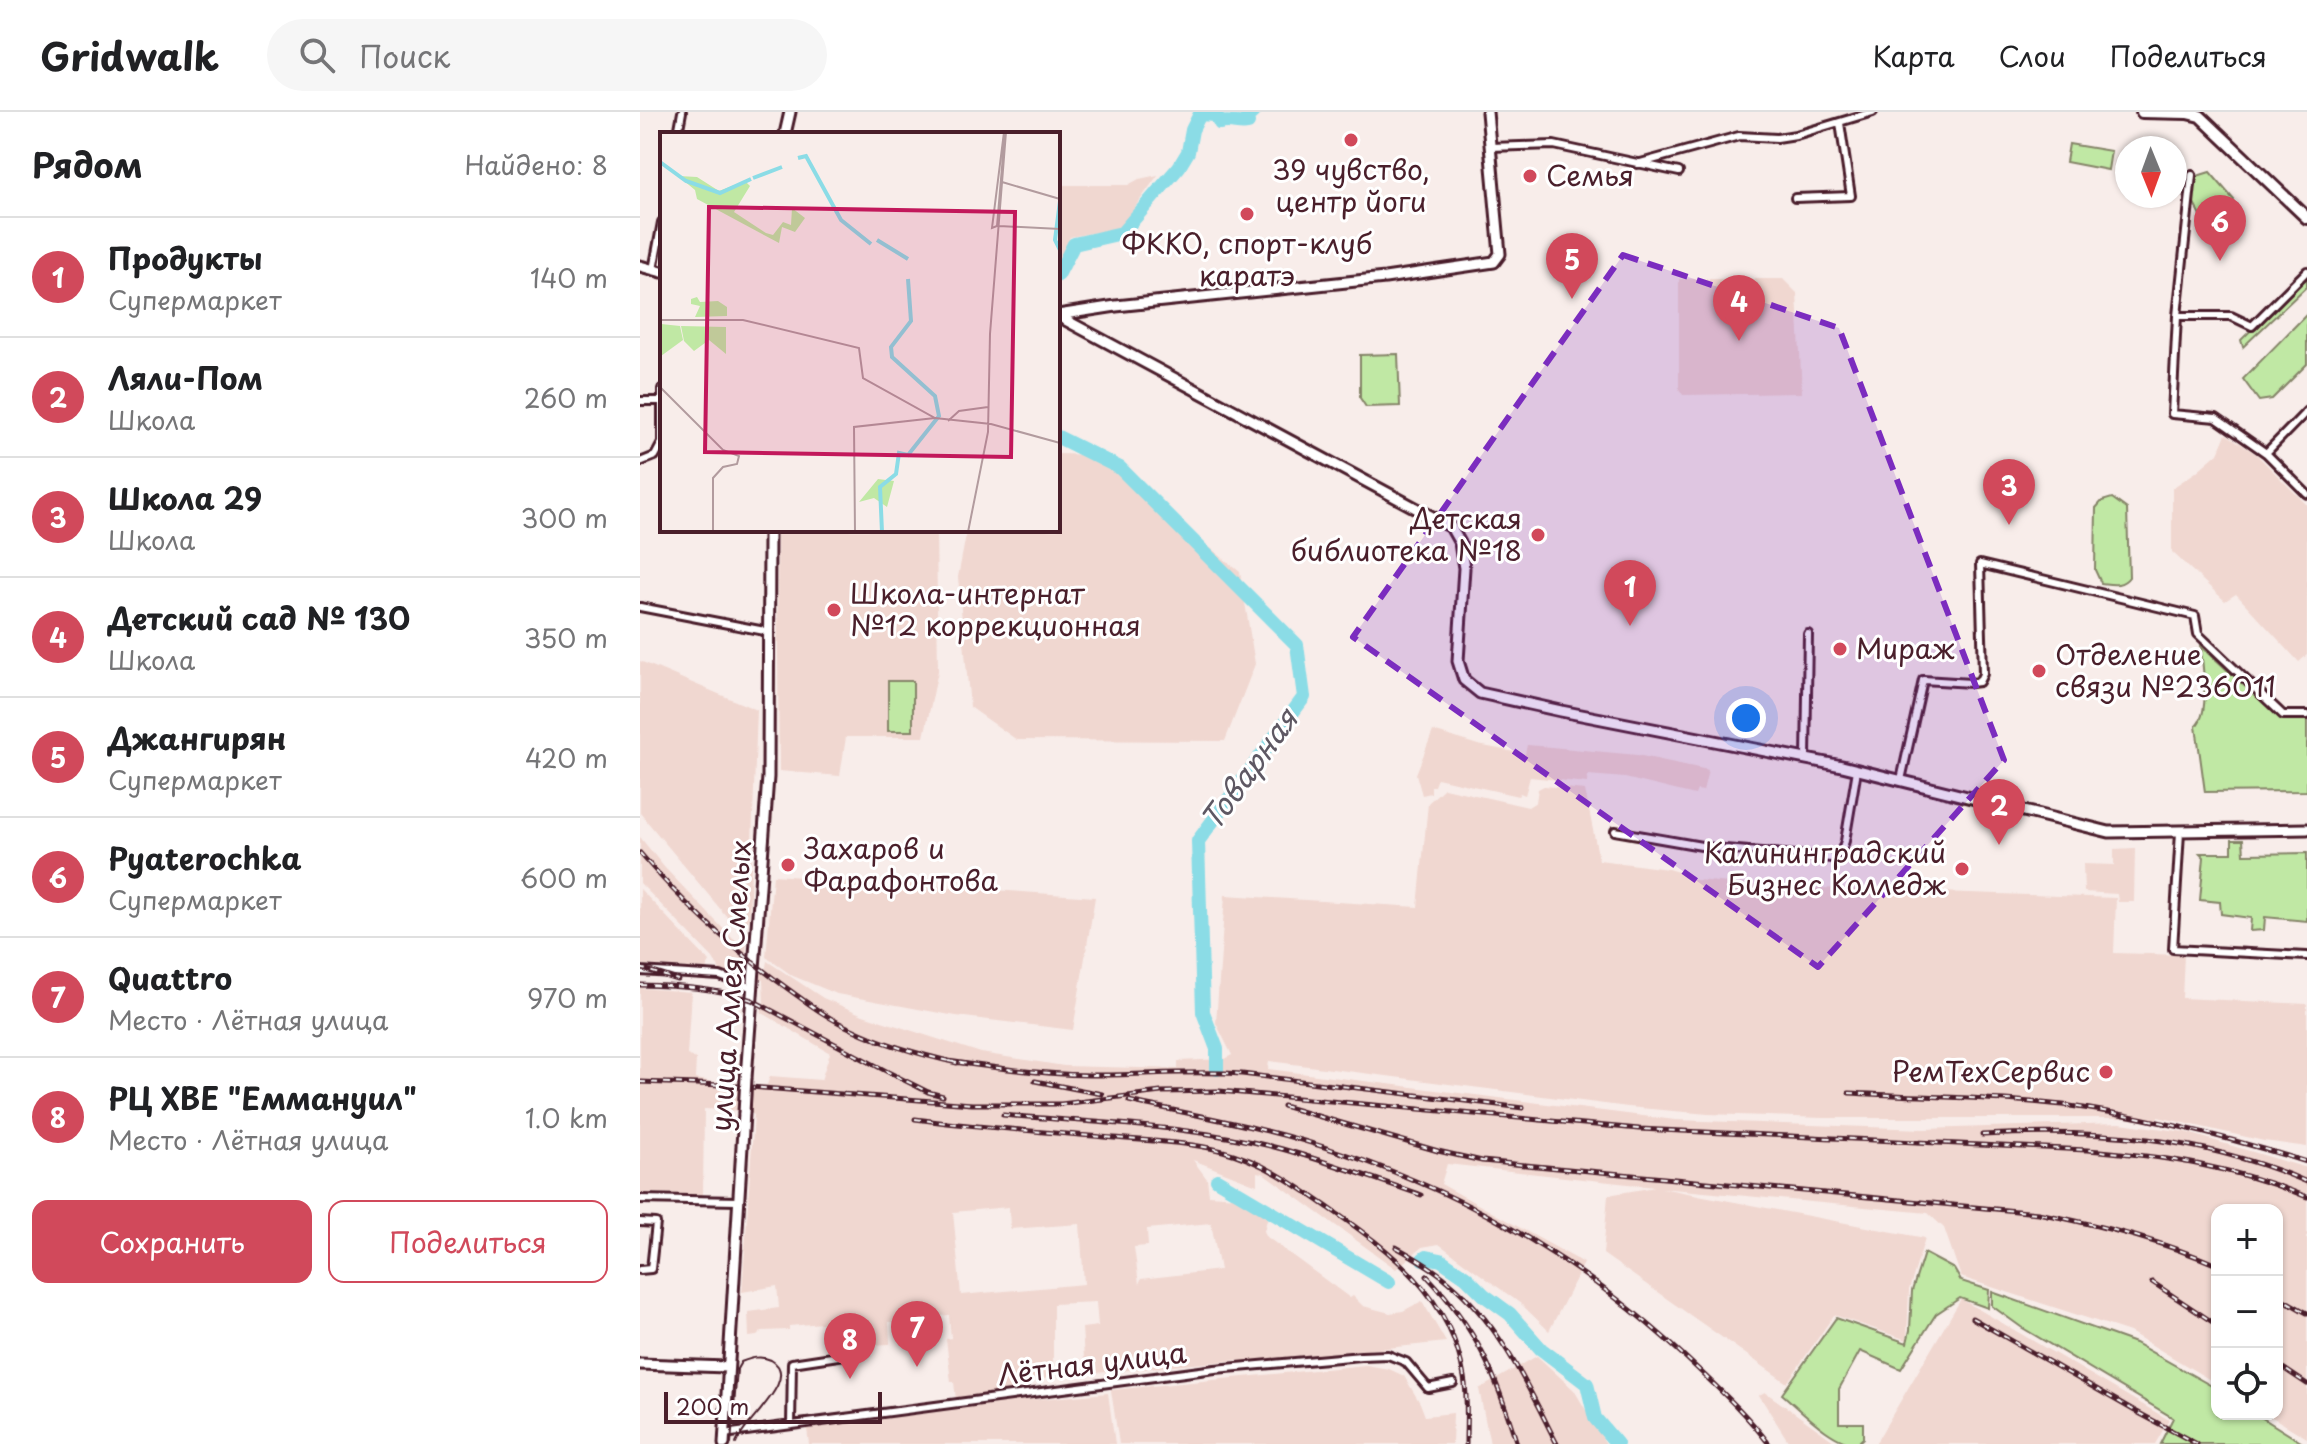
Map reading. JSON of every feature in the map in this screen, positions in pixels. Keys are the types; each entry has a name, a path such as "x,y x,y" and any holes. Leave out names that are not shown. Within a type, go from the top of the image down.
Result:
{"main road":[{"path":"785,132 790,112"},
{"path":"1060,316 1095,309 1385,278 1494,262 1498,259 1487,112"},
{"path":"2142,112 2200,116 2307,218"},
{"path":"640,266 658,271"},
{"path":"1088,331 1088,316 1095,309"},
{"path":"1060,317 1451,527 1463,553 1458,661 1464,680 1480,693 1806,758 2109,832 2307,829"},
{"name":"улица Аллея Смелых","path":"724,1439 768,777 769,532"},
{"path":"640,1364 727,1367"}],"street":[{"path":"678,132 682,112"},
{"path":"1637,164 1739,136 1777,138 1873,112"},
{"path":"1795,198 1851,196 1840,123"},
{"path":"1490,147 1554,145 1679,172"},
{"path":"2192,175 2177,316 2172,414 2216,418 2266,453 2307,494"},
{"path":"658,271 660,246"},
{"path":"2177,316 2231,316 2252,326 2307,271"},
{"path":"2266,453 2307,411"},
{"path":"640,462 655,456 660,447"},
{"path":"1896,779 1923,680 1971,683 1979,682 1983,674 1980,564 2195,616 2198,634 2283,715 2307,715"},
{"path":"640,607 770,632"},
{"path":"1806,758 1808,634"},
{"path":"1615,831 1713,848 1832,858 1841,853 1845,841 1857,770"},
{"path":"2180,832 2173,949 2307,956"},
{"path":"640,971 720,976 753,988"},
{"path":"640,1199 738,1201"},
{"path":"640,1222 656,1223 651,1269 640,1270"},
{"path":"791,1425 792,1363 865,1352"},
{"name":"Лётная улица","path":"724,1439 791,1425 1215,1369 1361,1356 1388,1355 1406,1362 1428,1388 1453,1383"}],"highlighted area":[{"path":"1623,255 1839,328 2004,760 1818,967 1353,637"}],"shaded area":[{"path":"1158,175 1120,228 1070,237 1060,258 1060,185 1128,185"},
{"path":"1679,279 1783,279 1797,293 1802,393 1683,395 1679,389"},
{"path":"2226,434 2256,454 2307,505 2307,655 2299,662 2236,594 2225,601 2172,552 2172,488 2218,453"},
{"path":"1060,454 1096,455 1240,572 1255,664 1225,741 1017,740 970,707 958,577 967,532 1060,532"},
{"path":"777,532 936,532 938,671 924,737 846,737 840,776 779,771"},
{"path":"640,661 757,710 749,921 732,923 640,813"},
{"path":"1433,731 1478,745 1525,754 1527,745 1551,747 1637,755 1708,770 1703,791 1697,790 1695,795 1625,778 1588,775 1587,783 1530,777 1525,795 1520,793 1518,796 1437,778 1431,786 1431,793 1422,795 1416,774"},
{"path":"1544,786 1585,790 1599,860 1668,869 1685,874 1686,879 1762,886 2116,898 2114,953 2184,955 2182,998 2307,1004 2307,1147 2264,1141 2158,1117 2156,1123 2125,1118 1823,1118 1708,1114 1628,1107 1269,1061 1268,1069 1675,1120 1924,1129 2120,1123 2185,1132 2307,1168 2307,1438 2277,1420 2283,1420 2283,1204 2211,1204 2211,1380 2130,1332 1961,1277 1944,1228 1928,1213 1661,1188 1925,1238 1909,1290 1907,1340 1834,1315 1787,1383 1603,1254 1608,1195 1655,1187 1447,1164 1441,1184 1584,1263 1549,1331 1521,1304 1439,1244 1422,1247 1396,1269 1263,1173 1257,1172 1257,1185 1193,1160 1207,1179 1209,1195 1237,1197 1270,1208 1264,1231 1267,1237 1350,1298 1353,1296 1363,1306 1390,1313 1403,1311 1422,1301 1446,1342 1240,1363 1238,1360 1085,1374 1082,1328 1098,1326 1096,1302 1053,1304 1053,1378 1015,1381 1015,1392 956,1400 946,1339 951,1338 949,1315 889,1322 890,1344 869,1345 866,1319 789,1326 789,1330 762,1331 757,1336 749,1337 748,1312 779,1308 777,1286 742,1292 754,1115 750,1112 752,1087 767,1085 770,1076 821,1080 830,1053 761,1012 764,1004 763,980 754,975 755,965 765,972 767,961 823,998 863,1015 981,1053 1064,1066 1178,1069 1178,1061 1224,1059 1232,1055 1216,1023 1225,895 1418,907 1428,803 1444,788 1528,807 1536,802 1538,789","holes":["1009,1207 1010,1229 1080,1224 1084,1284 961,1295 953,1212","1211,1223 1220,1270 1141,1279 1139,1284 1134,1247 1148,1246 1147,1229"]},
{"path":"640,837 664,867 733,939 747,944 743,978 724,977 713,958 640,883"},
{"path":"2135,848 2134,902 2118,902 2117,894 2084,892 2083,864 2114,865 2114,849"},
{"path":"773,875 1095,897 1073,1030 956,1016 837,994 793,976 766,957"},
{"path":"640,889 710,962 706,969 640,965"},
{"path":"640,988 691,992 687,1055 696,1059 695,1079 747,1087 745,1111 704,1109 703,1195 640,1193"},
{"path":"1961,1299 2169,1420 2155,1444 1875,1444"},
{"path":"1537,1356 1574,1390 1606,1444 1490,1444 1479,1389"},
{"path":"1366,1365 1389,1369 1404,1376 1425,1416 1453,1413 1452,1444 1119,1444 1111,1390"},
{"path":"1765,1392 1838,1444 1790,1444 1759,1395"},
{"path":"1108,1393 1115,1444 809,1444 807,1429 958,1406"}],"green space":[{"path":"2069,144 2111,151 2108,170 2066,162"},
{"path":"2210,172 2234,200 2226,216 2212,208 2203,220 2193,201 2197,176"},
{"path":"2307,275 2307,286 2243,347 2241,340"},
{"path":"2307,314 2307,364 2272,399 2259,401 2243,379"},
{"path":"1398,354 1400,406 1366,407 1360,398 1360,355"},
{"path":"2112,498 2127,509 2129,577 2116,584 2101,583 2095,570 2096,508 2102,501"},
{"path":"2201,646 2281,719 2297,720 2307,712 2307,791 2205,792 2196,726 2201,719 2204,700"},
{"path":"888,681 913,681 913,731 888,731"},
{"path":"2232,840 2243,840 2244,854 2307,853 2307,921 2265,917 2264,930 2250,931 2251,918 2221,914 2220,902 2200,900 2204,857 2200,853 2232,853"},
{"path":"1924,1253 1954,1269 1961,1281 1989,1290 1988,1308 1960,1298 1936,1314 1901,1369 1860,1351 1839,1389 1839,1423 1863,1423 1863,1438 1857,1444 1838,1438 1817,1425 1782,1394 1836,1318 1907,1343 1912,1291"},
{"path":"1992,1292 2135,1343 2211,1386 2211,1420 2266,1420 2304,1444 2160,1444 2173,1418 2021,1327 1992,1306"}],"waterway":[{"name":"Товарная","path":"1060,271 1074,244 1122,233 1179,167 1188,152 1192,130 1200,114 1216,115 1220,123 1248,123 1247,117 1253,112"},
{"name":"Товарная","path":"1060,438 1120,468 1297,645 1304,697 1198,841 1203,1012 1217,1049 1217,1069"},
{"name":"Товарная","path":"1217,1180 1389,1282"},
{"name":"Товарная","path":"1423,1259 1441,1260 1466,1277 1510,1314 1541,1349 1587,1384 1595,1418 1617,1444"}],"tram line":[{"path":"731,1444 737,1369 741,1362 767,1358 779,1368 780,1378 776,1389 736,1444"}],"railway":[{"path":"640,853 713,928 815,1008 877,1040 957,1063"},
{"path":"640,968 678,980"},
{"path":"640,985 697,988 752,1000 888,1072 943,1096"},
{"path":"948,1061 1071,1074 1242,1074 1523,1108"},
{"path":"1035,1081 1102,1094"},
{"path":"640,1082 724,1085 972,1104 1061,1104 1161,1092 1219,1091 1639,1129 2087,1150 2199,1164 2307,1197"},
{"path":"1849,1093 2063,1105 2186,1128 2307,1162"},
{"path":"1129,1101 1316,1144 1392,1171 1487,1215 1576,1269 1618,1300 1698,1369 1744,1414 1769,1444"},
{"path":"1283,1106 1482,1161 2038,1213 2129,1234 2211,1263"},
{"path":"1003,1115 1143,1126 1248,1141 1317,1159 1421,1195"},
{"path":"915,1119 1196,1146 1237,1155 1278,1175 1317,1199 1396,1259 1432,1300 1457,1348 1464,1377 1466,1444"},
{"path":"1982,1135 2066,1133 2148,1139 2228,1154 2307,1182"},
{"path":"1396,1247 1442,1276 1483,1316 1511,1356 1557,1444"},
{"path":"1427,1276 1459,1315 1483,1354 1517,1444"},
{"path":"2152,1282 2211,1321"},
{"path":"2283,1299 2307,1313"},
{"path":"1972,1318 2197,1444"},
{"path":"2283,1368 2307,1384"}],"place":[{"name":"39 чувство, центр йоги","path":"1351,140"},
{"name":"Семья","path":"1530,176"},
{"name":"ФККО, спорт-клуб каратэ","path":"1247,214"},
{"name":"Pyaterochka","path":"2220,261"},
{"name":"Джангирян","path":"1572,299"},
{"name":"Детский сад № 130","path":"1739,341"},
{"name":"Школа 29","path":"2009,525"},
{"name":"Детская библиотека №18","path":"1538,535"},
{"name":"Школа-интернат №12 коррекционная","path":"834,610"},
{"name":"Продукты","path":"1630,626"},
{"name":"Мираж","path":"1840,649"},
{"name":"Отделение связи №236011","path":"2039,671"},
{"name":"Ляли-Пом","path":"1999,845"},
{"name":"Захаров и Фарафонтова","path":"788,865"},
{"name":"Калининградский Бизнес Колледж","path":"1962,869"},
{"name":"РемТехСервис","path":"2106,1072"},
{"name":"Quattro","path":"917,1367"},
{"name":"РЦ ХВЕ \"Еммануил\"","path":"850,1379"}]}
